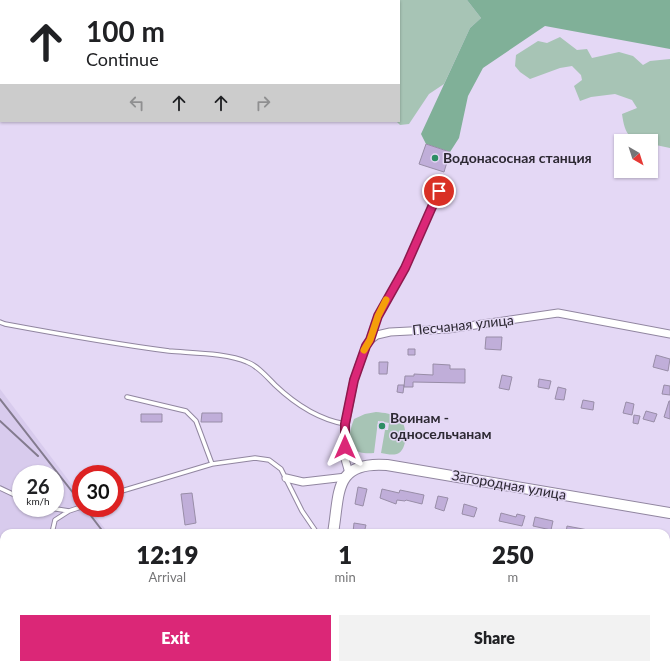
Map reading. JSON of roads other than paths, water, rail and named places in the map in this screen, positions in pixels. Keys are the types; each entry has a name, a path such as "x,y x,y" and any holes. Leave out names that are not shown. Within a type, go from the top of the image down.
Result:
{"street":[{"name":"Песчаная улица","path":"370,340 377,335 390,332 448,329 558,313 670,334"},
{"path":"348,475 345,458 345,424 354,380 366,346 370,340"},
{"name":"Загородная улица","path":"348,475 359,467 373,464 387,465 670,513"},
{"path":"286,478 303,482 348,475"},
{"path":"333,529 338,491 341,483 348,475"}],"lane":[{"path":"370,340 378,316 405,268 439,191 438,178"},
{"path":"0,322 38,330 162,349 234,357 248,362 259,370 308,412 330,422 345,424"},
{"path":"127,397 186,411 196,421 212,464"},
{"path":"124,490 212,464 255,458 269,460 281,469 302,512 314,529"},
{"path":"0,488 12,494"},
{"path":"64,510 69,511"},
{"path":"53,529 55,520 72,510"}],"railway":[{"path":"0,399 72,491"},
{"path":"0,421 38,456"},
{"path":"92,517 101,529"}],"place":[{"name":"Водонасосная станция","path":"435,158"},
{"name":"Воинам - односельчанам","path":"382,426"}]}
